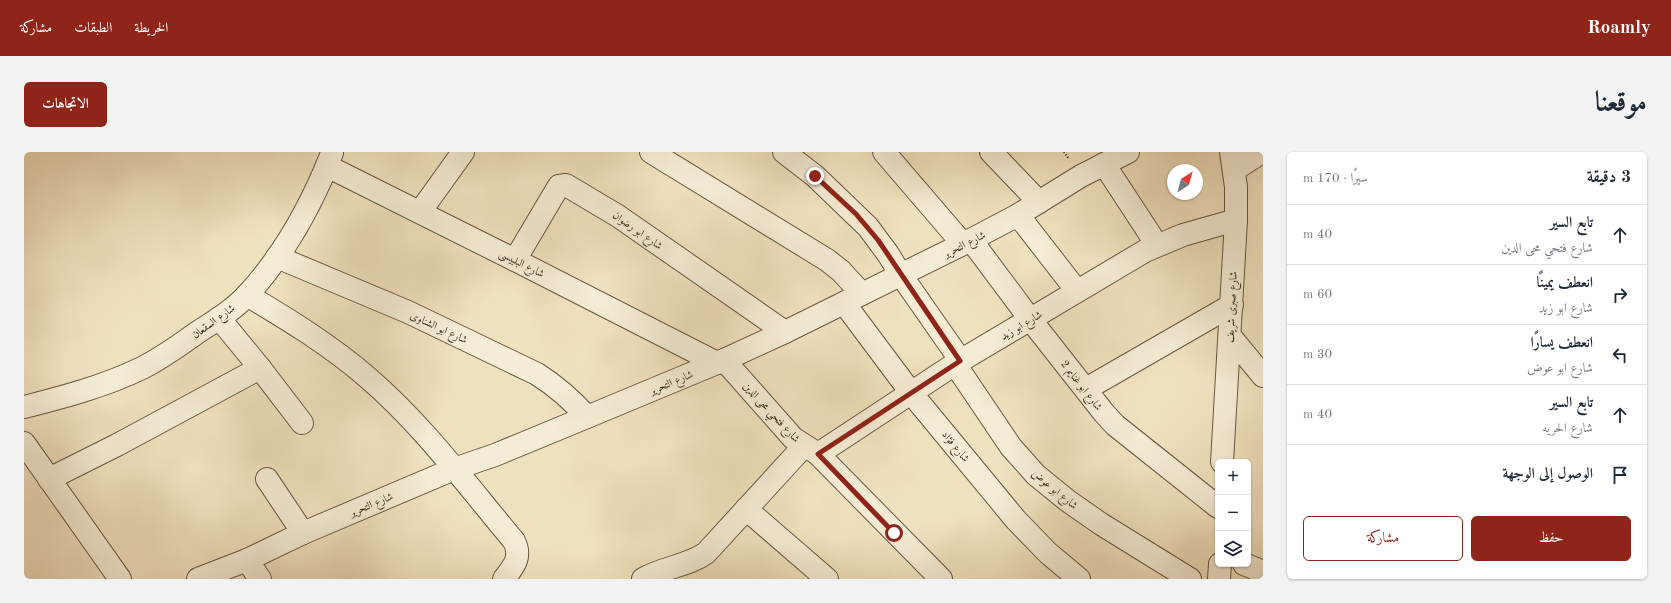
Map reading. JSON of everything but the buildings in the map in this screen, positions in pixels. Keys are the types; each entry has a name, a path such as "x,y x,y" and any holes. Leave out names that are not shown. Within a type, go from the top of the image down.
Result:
{"street":[{"path":"420,212 463,152"},
{"name":"شارع فؤاد","path":"651,152 828,260 842,271 853,298 912,394 1016,520 1048,552 1079,579"},
{"name":"شارع ابو غنايم 2","path":"884,152 967,242 1104,413 1116,425 1215,505"},
{"path":"990,152 1038,202"},
{"name":"شارع التحرير","path":"198,579 247,560 303,533 454,469 495,455 720,362 785,332 967,242 1018,214 1081,176 1128,152"},
{"path":"1232,161 1262,152"},
{"name":"شارع ابو عوض","path":"786,153 820,180 868,227 888,254 1011,447 1036,475 1068,501 1190,579"},
{"name":"شارع البلبيسى","path":"329,159 420,212 720,362"},
{"name":"شارع السقعان","path":"24,407 65,397 143,368 168,353 219,318 247,295 277,257 306,209 329,159"},
{"name":"شارع صبرى شريف","path":"1222,459 1236,220 1232,161"},
{"path":"1104,164 1157,245"},
{"name":"شارع ابو رضوان","path":"515,260 559,186 566,185 618,216 785,332"},
{"path":"1018,214 1077,290"},
{"name":"شارع ابو زيد","path":"643,579 657,572 683,572 695,560 706,553 746,509 811,450 912,394 958,362 1077,290 1157,245 1210,226 1236,220"},
{"name":"شارع ابو الشناوى","path":"277,257 408,312 537,374 556,386 588,417"},
{"path":"247,295 311,334 367,377 419,427 514,541 518,556 515,564 504,579"},
{"path":"1086,389 1232,305"},
{"path":"219,318 302,423"},
{"path":"1230,336 1263,376"},
{"name":"شارع فتحي محى الدين","path":"720,362 793,438 811,450 941,579"},
{"path":"49,479 117,445 260,368"},
{"path":"24,443 120,579"},
{"path":"267,479 303,533"},
{"path":"746,509 827,579"},
{"path":"247,560 260,579"},
{"path":"1220,567 1220,579"},
{"path":"1251,567 1263,572"}],"route":[{"path":"815,176 868,227 888,254 960,361 912,394 818,454 894,533"}]}
